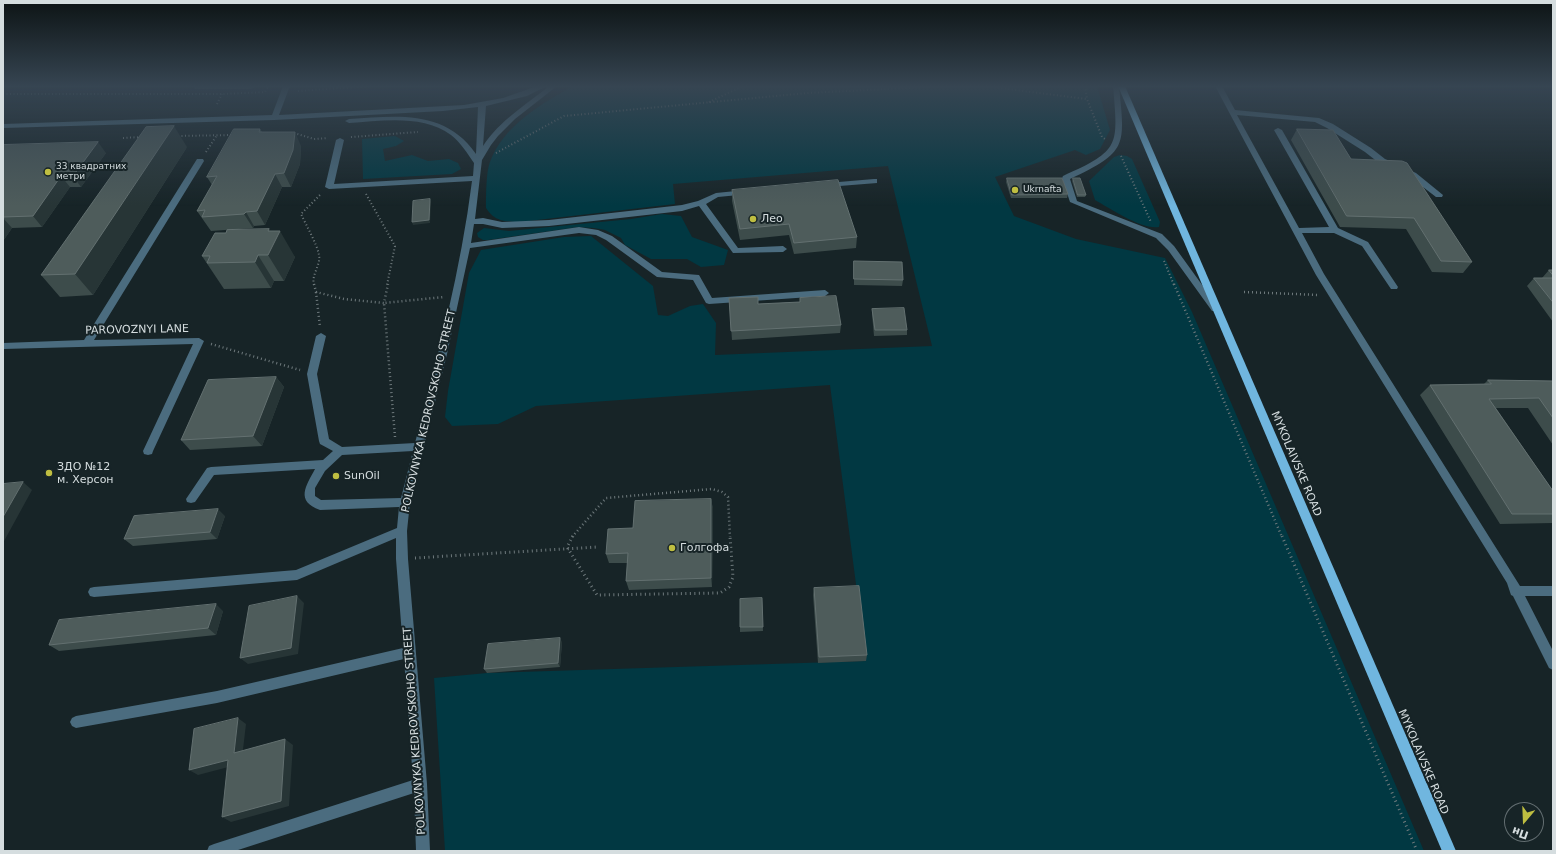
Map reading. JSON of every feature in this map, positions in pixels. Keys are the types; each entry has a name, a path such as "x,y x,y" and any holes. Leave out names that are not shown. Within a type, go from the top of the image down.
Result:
{"main road":[{"name":"MYKOLAIVSKE ROAD","path":"1138,126 1449,851"}],"street":[{"path":"442,126 458,136 470,149 478,163"},
{"name":"POLKOVNYKA KEDROVSKOHO STREET","path":"424,851 402,559 402,531 405,502 456,295 466,246 477,178 481,126"},
{"name":"POLKOVNYKA KEDROVSKOHO STREET","path":"478,163 486,146 502,126"},
{"path":"1118,126 1119,134 1114,149 1101,160 1066,178 1074,202 1159,236 1171,248 1216,310"},
{"path":"1238,126 1294,231 1332,295 1511,579 1553,664"},
{"path":"1328,126 1368,150 1382,161 1413,175 1439,195"},
{"path":"1278,130 1335,230"},
{"path":"340,139 329,187 477,178"},
{"path":"87,343 200,161"},
{"path":"816,186 874,181"},
{"path":"470,222 483,221 502,225 549,224 682,208 701,203 716,195 754,191"},
{"path":"701,203 736,251 783,249"},
{"path":"466,246 579,230 588,231 609,238 660,275 696,278 709,301 825,293"},
{"path":"1294,231 1335,230 1366,244 1394,287"},
{"path":"321,336 312,374 324,441 340,451 419,447"},
{"name":"PAROVOZNYI LANE","path":"3,346 199,341 148,451"},
{"path":"340,451 325,464 316,475 310,488 310,497 313,502 320,505 405,502"},
{"path":"191,499 211,471 325,464"},
{"path":"94,592 297,575 402,531"},
{"path":"1516,591 1553,591"},
{"path":"76,722 217,697 410,652"},
{"path":"214,851 420,784"}],"path":[{"path":"478,163 546,126"},
{"path":"1097,126 1102,137 1123,159 1151,220 1156,242 1417,851"},
{"path":"201,135 203,130"},
{"path":"292,133 314,139 340,139 419,132"},
{"path":"178,136 240,134"},
{"path":"200,161 217,135"},
{"path":"123,138 147,137"},
{"path":"362,185 395,246 384,303 396,449"},
{"path":"321,336 316,292 313,281 318,266 319,255 301,214 329,187"},
{"path":"316,292 344,299 384,303 456,295"},
{"path":"1244,292 1332,295"},
{"path":"199,341 312,374"},
{"path":"712,489 722,492 728,497 733,577 729,587 720,593 597,595 567,548 572,535 606,498 712,489"},
{"path":"402,559 597,547"}],"shaded area":[{"path":"1109,126 1110,130 1100,149 1086,155 1075,150 995,177 1014,216 1076,239 1165,258 1192,312 1424,851 445,851 434,678 487,673 866,661 830,385 536,406 498,424 452,426 445,417 448,391 469,273 481,250 564,237 591,236 653,286 658,315 668,316 690,306 703,304 716,323 715,355 932,346 888,166 673,184 675,204 509,222 496,218 486,208 486,185 490,162 496,149 504,137 514,127"},
{"path":"395,136 404,141 396,146 383,149 385,161 412,155 428,161 449,159 458,163 461,169 452,174 363,179 362,139"},
{"path":"1120,155 1127,156 1132,159 1160,222 1159,227 1152,227 1135,222 1095,200 1089,181 1114,157"},
{"path":"662,214 681,216 692,237 728,250 724,265 701,267 687,259 651,259 625,245 621,238 605,230 594,228 578,227 488,240 483,240 478,237 477,233 484,228 509,231 631,219"}],"building":[{"path":"174,126 75,274 41,275 146,127"},
{"path":"234,129 260,129 259,132 295,132 293,150 284,173 275,174 257,211 246,212 244,214 202,217 205,210 197,211 217,176 207,177"},
{"path":"1297,129 1333,130 1351,159 1402,161 1407,163 1472,262 1441,261 1414,218 1347,216"},
{"path":"98,142 73,176 61,176 33,216 3,217 3,145"},
{"path":"1007,178 1062,178 1068,194 1012,195"},
{"path":"1073,178 1080,178 1086,195 1078,195"},
{"path":"838,180 857,237 794,243 789,224 740,229 732,190"},
{"path":"430,199 429,220 412,222 413,201"},
{"path":"269,229 268,231 280,231 268,255 258,255 255,262 207,263 210,256 202,256 215,233 226,233 227,230"},
{"path":"854,261 902,262 903,280 854,279"},
{"path":"1534,278 1553,278 1553,302"},
{"path":"836,296 841,325 731,331 729,298 758,297 758,304 800,302 800,298"},
{"path":"904,308 907,330 875,330 872,309"},
{"path":"276,377 253,436 181,440 208,380"},
{"path":"1488,380 1553,381 1553,418 1539,398 1489,399 1553,491 1553,514 1512,514 1430,385 1491,384"},
{"path":"23,482 3,517 3,484"},
{"path":"711,499 711,578 626,581 628,553 606,554 608,529 633,528 635,501"},
{"path":"218,509 210,532 124,539 134,516"},
{"path":"859,586 867,655 819,657 814,588"},
{"path":"297,596 291,648 240,658 249,606"},
{"path":"762,598 763,627 740,627 740,599"},
{"path":"216,604 208,628 49,645 59,620"},
{"path":"560,638 558,663 484,669 488,644"},
{"path":"238,718 234,753 285,739 281,801 222,817 228,760 189,770 194,729"}],"place":[{"name":"33 квадратних метри","path":"48,172"},
{"name":"Ukrnafta","path":"1015,190"},
{"name":"Лео","path":"753,219"},
{"name":"ЗДО №12 м. Херсон","path":"49,473"},
{"name":"SunOil","path":"336,476"},
{"name":"Голгофа","path":"672,548"}]}
